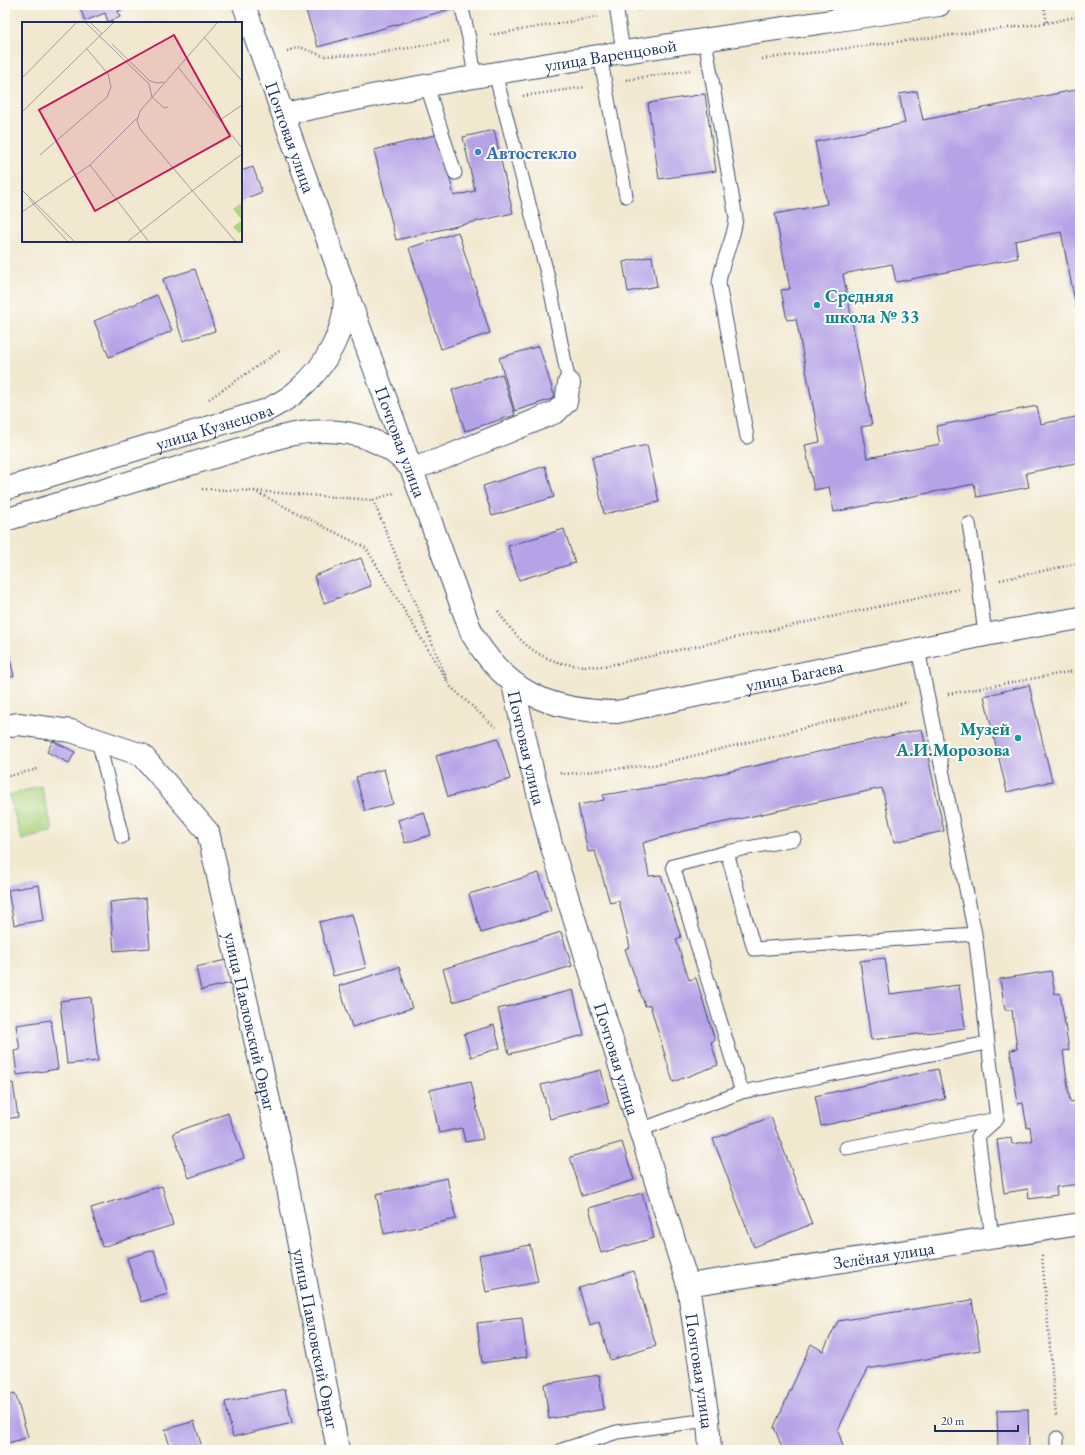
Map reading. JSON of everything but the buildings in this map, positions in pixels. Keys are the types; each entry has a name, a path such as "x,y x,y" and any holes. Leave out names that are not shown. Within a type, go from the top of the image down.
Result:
{"street":[{"name":"Почтовая улица","path":"244,5 342,280 472,634 488,658 513,684 551,844 688,1285 708,1420 710,1450"},
{"name":"улица Варенцовой","path":"284,114 427,86 623,52 907,7 939,5"},
{"name":"улица Кузнецова","path":"5,489 267,410 283,401 311,378 332,348 343,314 344,296 342,280"},
{"path":"412,469 444,458 556,412 566,402 569,383"},
{"name":"улица Кузнецова","path":"5,520 277,438 308,431 340,432 370,439 398,454 412,469"},
{"name":"улица Багаева","path":"513,684 536,697 562,707 589,712 617,712 985,635 1080,618"},
{"name":"улица Павловский Овраг","path":"5,726 18,724 71,731 142,755 208,832 284,1167 338,1450"},
{"name":"Зелёная улица","path":"688,1285 992,1238 1039,1229 1080,1224"}],"lane":[{"path":"461,5 469,38 485,76 548,276 569,383"},
{"path":"616,5 623,52"},
{"path":"705,40 736,218 735,232 720,268 719,284 747,438"},
{"path":"600,56 626,196"},
{"path":"427,86 455,174"},
{"path":"969,524 979,584 985,635"},
{"path":"918,649 975,934 997,1119"},
{"path":"98,740 122,837"},
{"path":"742,1092 673,866 727,852 794,839"},
{"path":"727,852 754,949 975,934"},
{"path":"640,1130 742,1092 987,1043"},
{"path":"846,1148 997,1119"},
{"path":"992,1238 978,1136 997,1119"},
{"path":"562,1450 617,1432 708,1420"}],"path":[{"path":"1044,5 1047,22"},
{"path":"194,488 373,500 450,687"},
{"path":"254,491 366,548 450,687 498,730"},
{"path":"498,611 512,633 531,650 554,662 573,666 605,666 1080,563"},
{"path":"532,769 566,774 661,764 928,697 1080,670"},
{"path":"5,777 38,769"},
{"path":"1039,1229 1047,1302 1057,1444"}],"green space":[{"path":"41,786 53,831 22,840 9,795"}],"place":[{"name":"Автостекло","path":"478,152"},
{"name":"Средняя школа № 33","path":"817,305"},
{"name":"Музей А.И.Морозова","path":"1018,738"}]}
